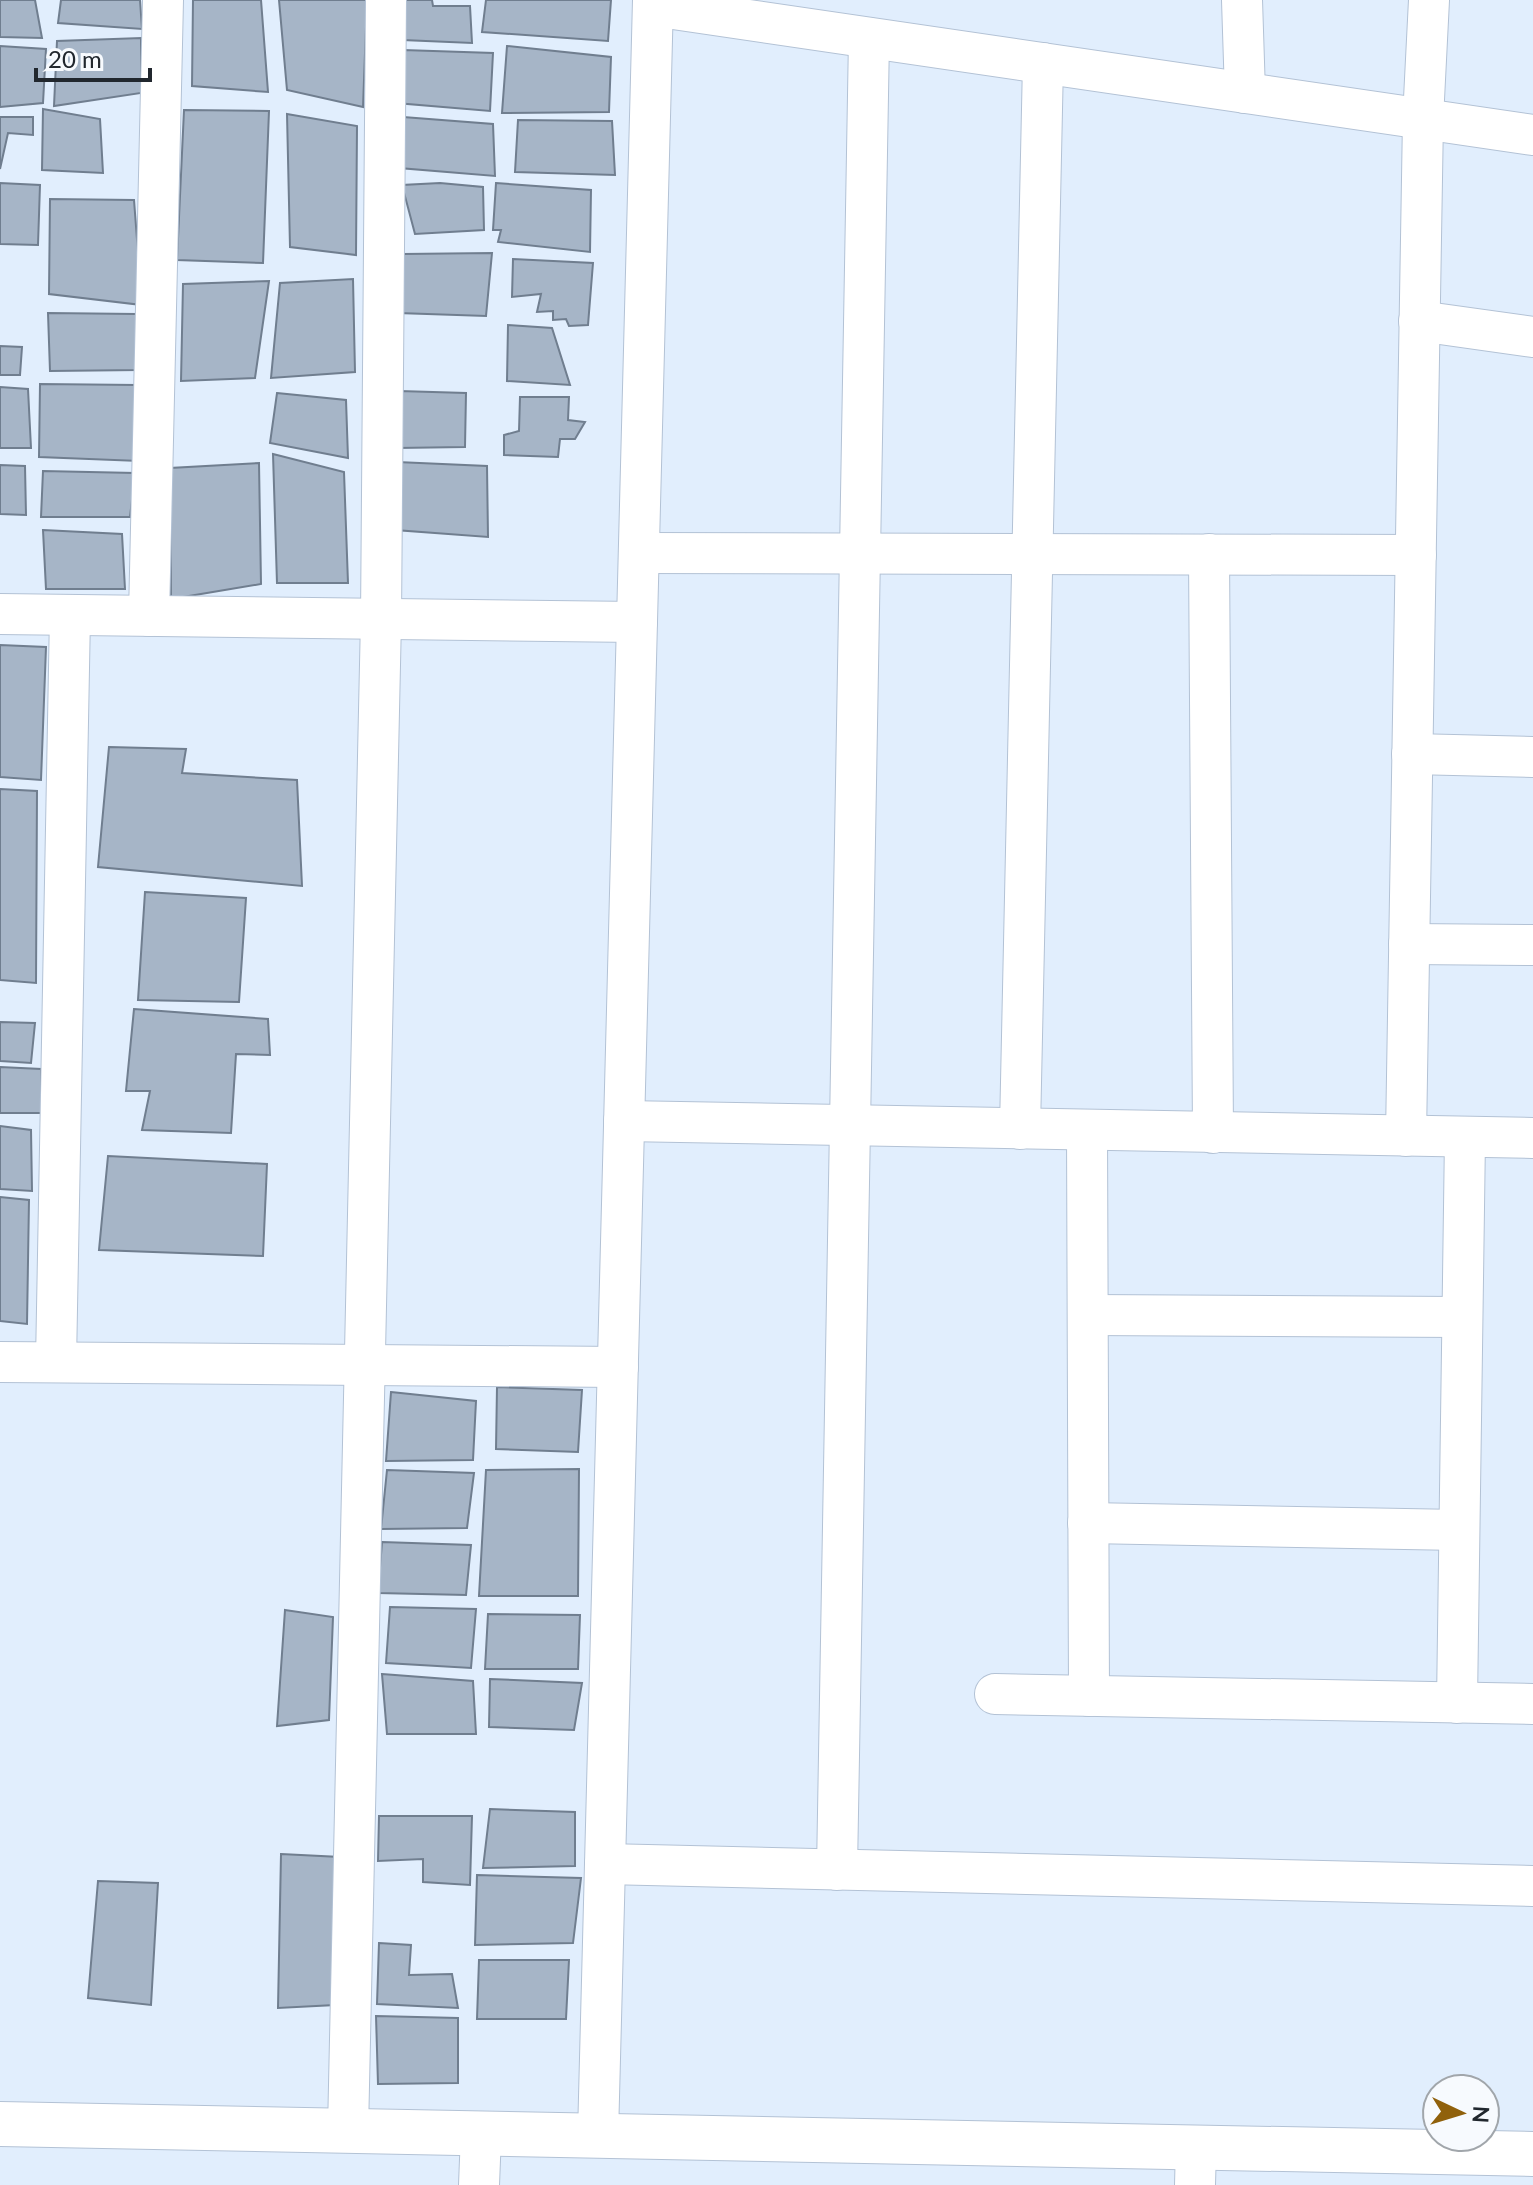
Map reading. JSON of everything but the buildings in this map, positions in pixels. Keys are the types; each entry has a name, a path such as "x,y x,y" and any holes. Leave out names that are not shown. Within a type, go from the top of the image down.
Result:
{"street":[{"path":"149,616 163,0"},
{"path":"348,2131 381,619 386,0"},
{"path":"1242,0 1245,93"},
{"path":"1406,1136 1423,119 1429,0"},
{"path":"598,2136 653,3 869,38 1533,135"},
{"path":"837,1870 869,38"},
{"path":"1020,1129 1043,63"},
{"path":"1419,321 1533,337"},
{"path":"639,553 1416,555"},
{"path":"1209,554 1213,1133"},
{"path":"0,614 637,622"},
{"path":"56,1362 70,615"},
{"path":"1412,754 1533,757"},
{"path":"1409,944 1533,945"},
{"path":"624,1121 1533,1138"},
{"path":"1087,1130 1089,1696"},
{"path":"1457,1703 1465,1137"},
{"path":"1088,1315 1462,1317"},
{"path":"0,1362 618,1367"},
{"path":"1088,1523 1459,1530"},
{"path":"995,1694 1533,1704"},
{"path":"605,1864 1533,1886"},
{"path":"0,2124 598,2136 1196,2166 1533,2154"},
{"path":"479,2185 481,2134"}]}
